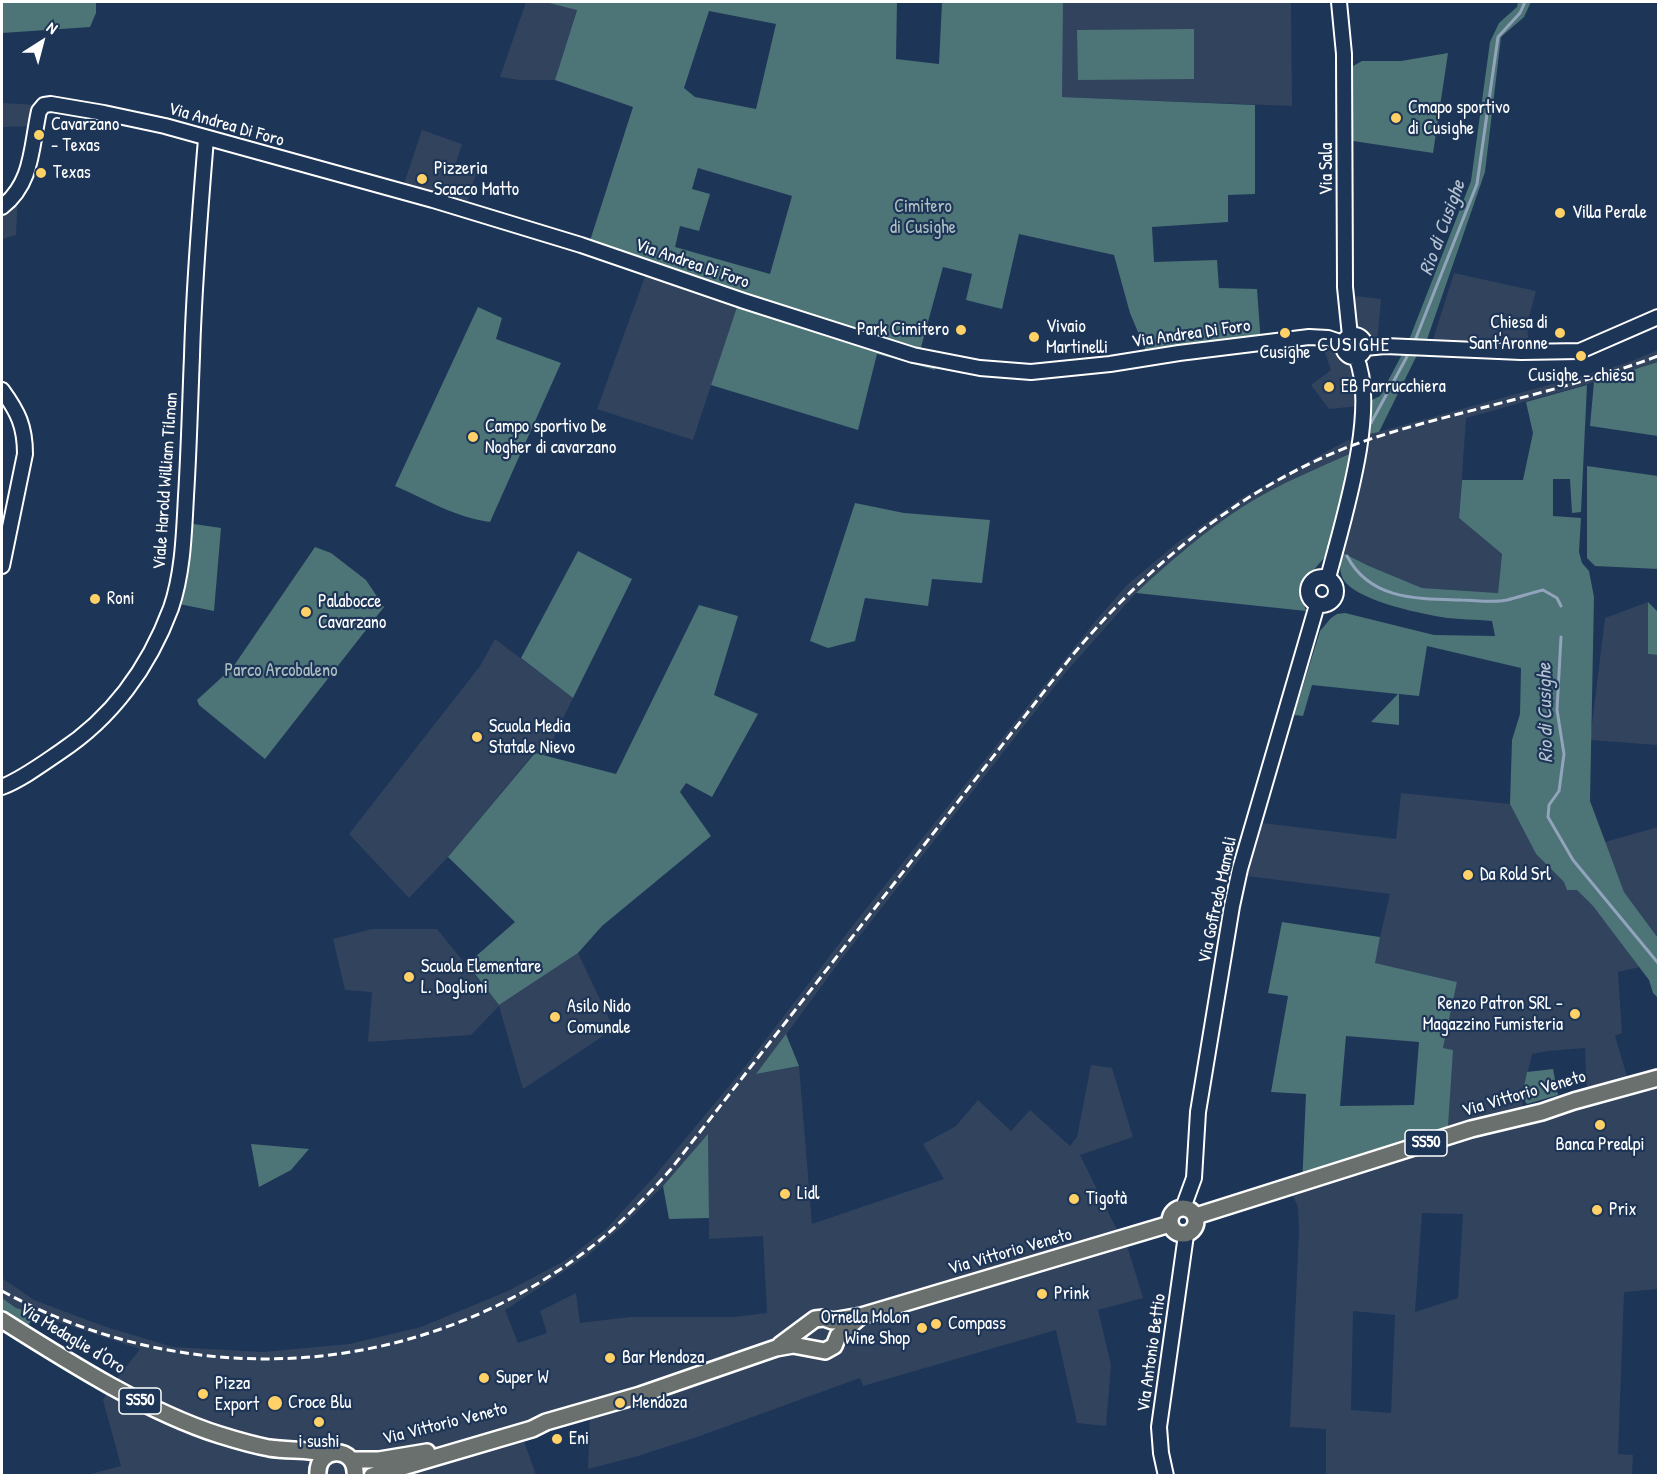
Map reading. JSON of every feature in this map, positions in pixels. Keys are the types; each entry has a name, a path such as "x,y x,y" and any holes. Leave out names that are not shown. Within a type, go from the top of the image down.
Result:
{"main road":[{"name":"Via Vittorio Veneto","path":"1189,1212 1471,1129 1542,1112 1659,1078"},
{"path":"1189,1212 1195,1228 1186,1235 1176,1233 1170,1224 1173,1213 1189,1212"},
{"name":"Via Vittorio Veneto","path":"776,1348 815,1319 832,1321 861,1316 1170,1224"},
{"name":"Via Vittorio Veneto","path":"372,1476 640,1395 776,1348 793,1345 810,1347 820,1352 825,1351 834,1346 838,1336 861,1316"},
{"name":"Via Medaglie d'Oro","path":"2,1320 120,1390 171,1416 220,1435 269,1448 291,1449 322,1465"},
{"path":"832,1321 836,1326 838,1336"},
{"path":"806,1327 805,1338 810,1347"},
{"name":"Via Vittorio Veneto","path":"322,1465 341,1453 352,1460 367,1461 401,1457 530,1422 546,1422"},
{"path":"352,1460 356,1470 355,1476"}],"street":[{"name":"Via Sala","path":"1339,2 1344,54 1346,339"},
{"name":"Via Andrea Di Foro","path":"2,207 15,195 25,178 40,109 47,104 165,126 433,200 576,243 744,301 913,355 980,368 1031,372 1110,364 1309,337 1346,339"},
{"name":"Viale Harold William Tilman","path":"2,787 75,742 108,711 137,678 171,607 178,579 185,520 193,324 206,139"},
{"path":"1361,353 1361,338 1346,339 1343,350 1346,355 1361,353 1385,346 1580,351 1659,317"},
{"name":"Via Goffredo Mameli","path":"1328,578 1358,453 1363,381 1361,353"},
{"path":"2,390 21,420 25,435 25,454 2,566"},
{"name":"Via Goffredo Mameli","path":"1328,578 1334,584 1335,596 1326,605 1317,605 1310,599 1308,586 1314,579 1328,578"},
{"name":"Via Goffredo Mameli","path":"1189,1212 1194,1178 1198,1112 1232,906 1240,869 1317,605"},
{"name":"Via Antonio Bettio","path":"1166,1476 1159,1428 1186,1235"}],"shaded area":[{"path":"526,2 545,2 577,9 555,80 519,80 500,77"},
{"path":"1062,2 1291,2 1292,106 1061,97"},
{"path":"2,103 40,105 35,126 2,127"},
{"path":"422,130 462,144 456,163 477,171 464,212 401,193"},
{"path":"18,194 16,235 2,239 2,205"},
{"path":"647,271 741,295 693,440 597,409"},
{"path":"1454,273 1536,291 1527,325 1529,348 1432,343"},
{"path":"1347,295 1381,299 1377,344 1352,346"},
{"path":"1321,341 1352,346 1360,381 1360,406 1329,409 1311,385 1331,370"},
{"path":"1658,350 1658,362 1631,372 1466,418 1459,518 1502,554 1498,593 1422,588 1341,552 1359,449 1298,477 1245,506 1180,553 1136,593 1066,672 840,961 757,1074 799,1066 812,1224 944,1179 923,1144 956,1126 978,1100 1011,1131 1030,1110 1070,1146 1077,1137 1091,1065 1112,1068 1133,1137 1080,1155 1123,1242 1126,1242 1143,1298 1098,1310 1111,1365 1106,1426 1077,1423 1056,1330 863,1386 860,1378 697,1437 588,1469 590,1412 520,1430 536,1475 381,1476 379,1469 360,1476 87,1475 121,1466 103,1400 140,1349 16,1308 2,1298 2,1278 34,1300 106,1327 173,1347 263,1352 349,1344 421,1327 508,1291 566,1260 606,1229 653,1178 744,1068 858,919 1097,619 1127,585 1178,542 1240,499 1346,441 1624,364","holes":["708,1135 709,1239 763,1236 767,1313 734,1317 630,1317 580,1323 576,1293 540,1311 547,1333 518,1343 505,1310 586,1257 623,1226 663,1186"]},
{"path":"1648,602 1648,654 1658,655 1658,745 1590,740 1605,618"},
{"path":"495,639 573,698 545,756 534,753 448,857 409,898 349,834 480,666"},
{"path":"1401,793 1510,804 1536,854 1564,882 1577,890 1593,906 1640,967 1618,972 1622,1033 1615,1036 1629,1083 1658,1074 1658,1289 1624,1292 1618,1454 1633,1455 1632,1475 1326,1475 1326,1429 1290,1427 1299,1231 1298,1207 1290,1190 1423,1149 1452,1050 1443,1048 1457,982 1374,963 1390,894 1247,876 1262,823 1396,839","holes":["1585,1048 1587,1097 1523,1117 1522,1097 1532,1054","1422,1213 1463,1214 1458,1298 1415,1312","1353,1311 1395,1315 1391,1413 1351,1410"]},
{"path":"1658,827 1658,938 1624,892 1605,842"},
{"name":"Scuola Elementare L. Doglioni","path":"372,929 437,929 499,1005 578,953 614,1029 523,1089 499,1006 471,1035 368,1042 372,992 345,990 333,939"}],"green space":[{"path":"2,2 96,2 96,13 90,27 2,33"},
{"name":"Cimitero di Cusighe","path":"545,2 897,2 896,59 939,64 942,2 1063,2 1062,97 1255,105 1255,194 1228,195 1228,222 1152,227 1154,262 1217,260 1219,288 1257,289 1261,344 1148,356 1130,313 1114,255 1019,234 1002,309 966,300 972,274 943,267 920,351 938,355 935,370 877,354 858,430 711,385 741,295 587,250 633,107 555,80 577,10","holes":["709,11 776,24 756,109 695,97 684,88","698,168 792,196 770,274 675,247 680,226 699,231 710,194 692,189"]},
{"path":"1518,2 1531,2 1524,17 1501,37 1485,172 1423,351 1416,357 1379,432 1356,437 1360,406 1380,396 1407,345 1471,181 1490,42 1499,23 1517,7"},
{"path":"1194,29 1194,79 1078,80 1077,30"},
{"name":"Cmapo sportivo di Cusighe","path":"1448,53 1433,153 1353,141 1353,66 1362,61 1401,61"},
{"name":"Campo sportivo De Nogher di cavarzano","path":"478,307 502,318 496,339 561,363 490,522 465,517 395,486"},
{"path":"1658,362 1658,436 1590,426 1594,382"},
{"path":"1587,385 1581,512 1572,513 1570,479 1553,479 1553,516 1581,518 1579,552 1582,563 1589,571 1594,597 1590,801 1624,892 1658,938 1658,998 1653,993 1649,980 1593,906 1577,890 1567,890 1564,882 1536,854 1510,804 1512,740 1520,714 1521,668 1427,646 1419,696 1399,694 1399,725 1371,722 1398,694 1312,685 1303,716 1294,715 1320,631 1337,614 1345,613 1434,635 1495,636 1492,621 1431,615 1403,609 1360,593 1343,579 1340,569 1341,552 1422,588 1498,593 1502,554 1459,518 1462,480 1523,480 1533,433 1526,402"},
{"path":"1360,449 1325,557 1303,582 1300,593 1306,611 1136,593 1188,547 1244,506 1286,483"},
{"path":"1587,466 1658,476 1658,569 1595,566 1587,558"},
{"path":"855,503 904,513 990,520 982,583 932,579 928,606 865,598 855,641 828,648 810,641"},
{"path":"187,523 221,528 214,611 174,603"},
{"name":"Parco Arcobaleno","path":"315,547 331,553 366,580 384,607 265,759 199,705 197,700 233,667"},
{"path":"578,551 632,579 573,698 521,658"},
{"path":"1648,602 1658,612 1658,655 1648,654"},
{"path":"699,605 738,616 714,695 758,714 712,797 686,783 680,792 711,836 602,926 578,953 499,1005 467,964 515,922 448,857 535,753 616,774"},
{"path":"1282,922 1380,937 1375,963 1457,982 1443,1048 1453,1050 1447,1141 1302,1186 1306,1094 1271,1092 1288,996 1268,993","holes":["1346,1036 1419,1042 1414,1105 1340,1106"]},
{"path":"786,1034 799,1066 756,1074"},
{"path":"1553,1069 1558,1095 1527,1104 1522,1097 1527,1072"},
{"path":"708,1134 709,1218 669,1219 663,1186"},
{"path":"251,1144 309,1149 291,1170 259,1187"},
{"path":"2,1298 16,1308 36,1314 20,1337 2,1324"}],"waterway":[{"name":"Rio di Cusighe","path":"1414,343 1477,184 1498,37 1520,13 1525,2"},
{"name":"Rio di Cusighe","path":"1371,423 1410,351"},
{"name":"Rio di Cusighe","path":"1347,556 1368,581 1396,594 1428,599 1496,601 1543,590 1557,598 1561,606"},
{"name":"Rio di Cusighe","path":"1561,637 1557,710 1564,754 1559,791 1549,805 1548,817 1573,860 1658,963"}],"railway":[{"path":"2,1291 74,1324 149,1346 226,1357 302,1358 378,1347 452,1325 523,1292 601,1239 671,1169 1071,657 1130,592 1196,534 1269,485 1348,447 1405,428 1585,380 1658,356"}],"place":[{"name":"Cmapo sportivo di Cusighe","path":"1396,118"},
{"name":"Cavarzano - Texas","path":"39,135"},
{"name":"Texas","path":"41,173"},
{"name":"Pizzeria Scacco Matto","path":"422,179"},
{"name":"Villa Perale","path":"1560,213"},
{"name":"Park Cimitero","path":"961,330"},
{"name":"Cusighe","path":"1285,333"},
{"name":"Chiesa di Sant'Aronne","path":"1560,333"},
{"name":"Vivaio Martinelli","path":"1034,337"},
{"name":"Cusighe - chiesa","path":"1581,356"},
{"name":"EB Parrucchiera","path":"1329,387"},
{"name":"Campo sportivo De Nogher di cavarzano","path":"473,437"},
{"name":"Roni","path":"95,599"},
{"name":"Palabocce Cavarzano","path":"306,612"},
{"name":"Scuola Media Statale Nievo","path":"477,737"},
{"name":"Da Rold Srl","path":"1468,875"},
{"name":"Scuola Elementare L. Doglioni","path":"409,977"},
{"name":"Renzo Patron SRL - Magazzino Fumisteria","path":"1575,1014"},
{"name":"Asilo Nido Comunale","path":"555,1017"},
{"name":"Banca Prealpi","path":"1600,1125"},
{"name":"Lidl","path":"785,1194"},
{"name":"Tigotà","path":"1074,1199"},
{"name":"Prix","path":"1597,1210"},
{"name":"Prink","path":"1042,1294"},
{"name":"Compass","path":"936,1324"},
{"name":"Ornella Molon Wine Shop","path":"922,1328"},
{"name":"Bar Mendoza","path":"610,1358"},
{"name":"Super W","path":"484,1378"},
{"name":"Pizza Export","path":"203,1394"},
{"name":"Croce Blu","path":"275,1403"},
{"name":"Mendoza","path":"620,1403"},
{"name":"i sushi","path":"319,1422"},
{"name":"Eni","path":"557,1439"}],"district":[{"name":"CUSIGHE","path":"1354,346"}]}
